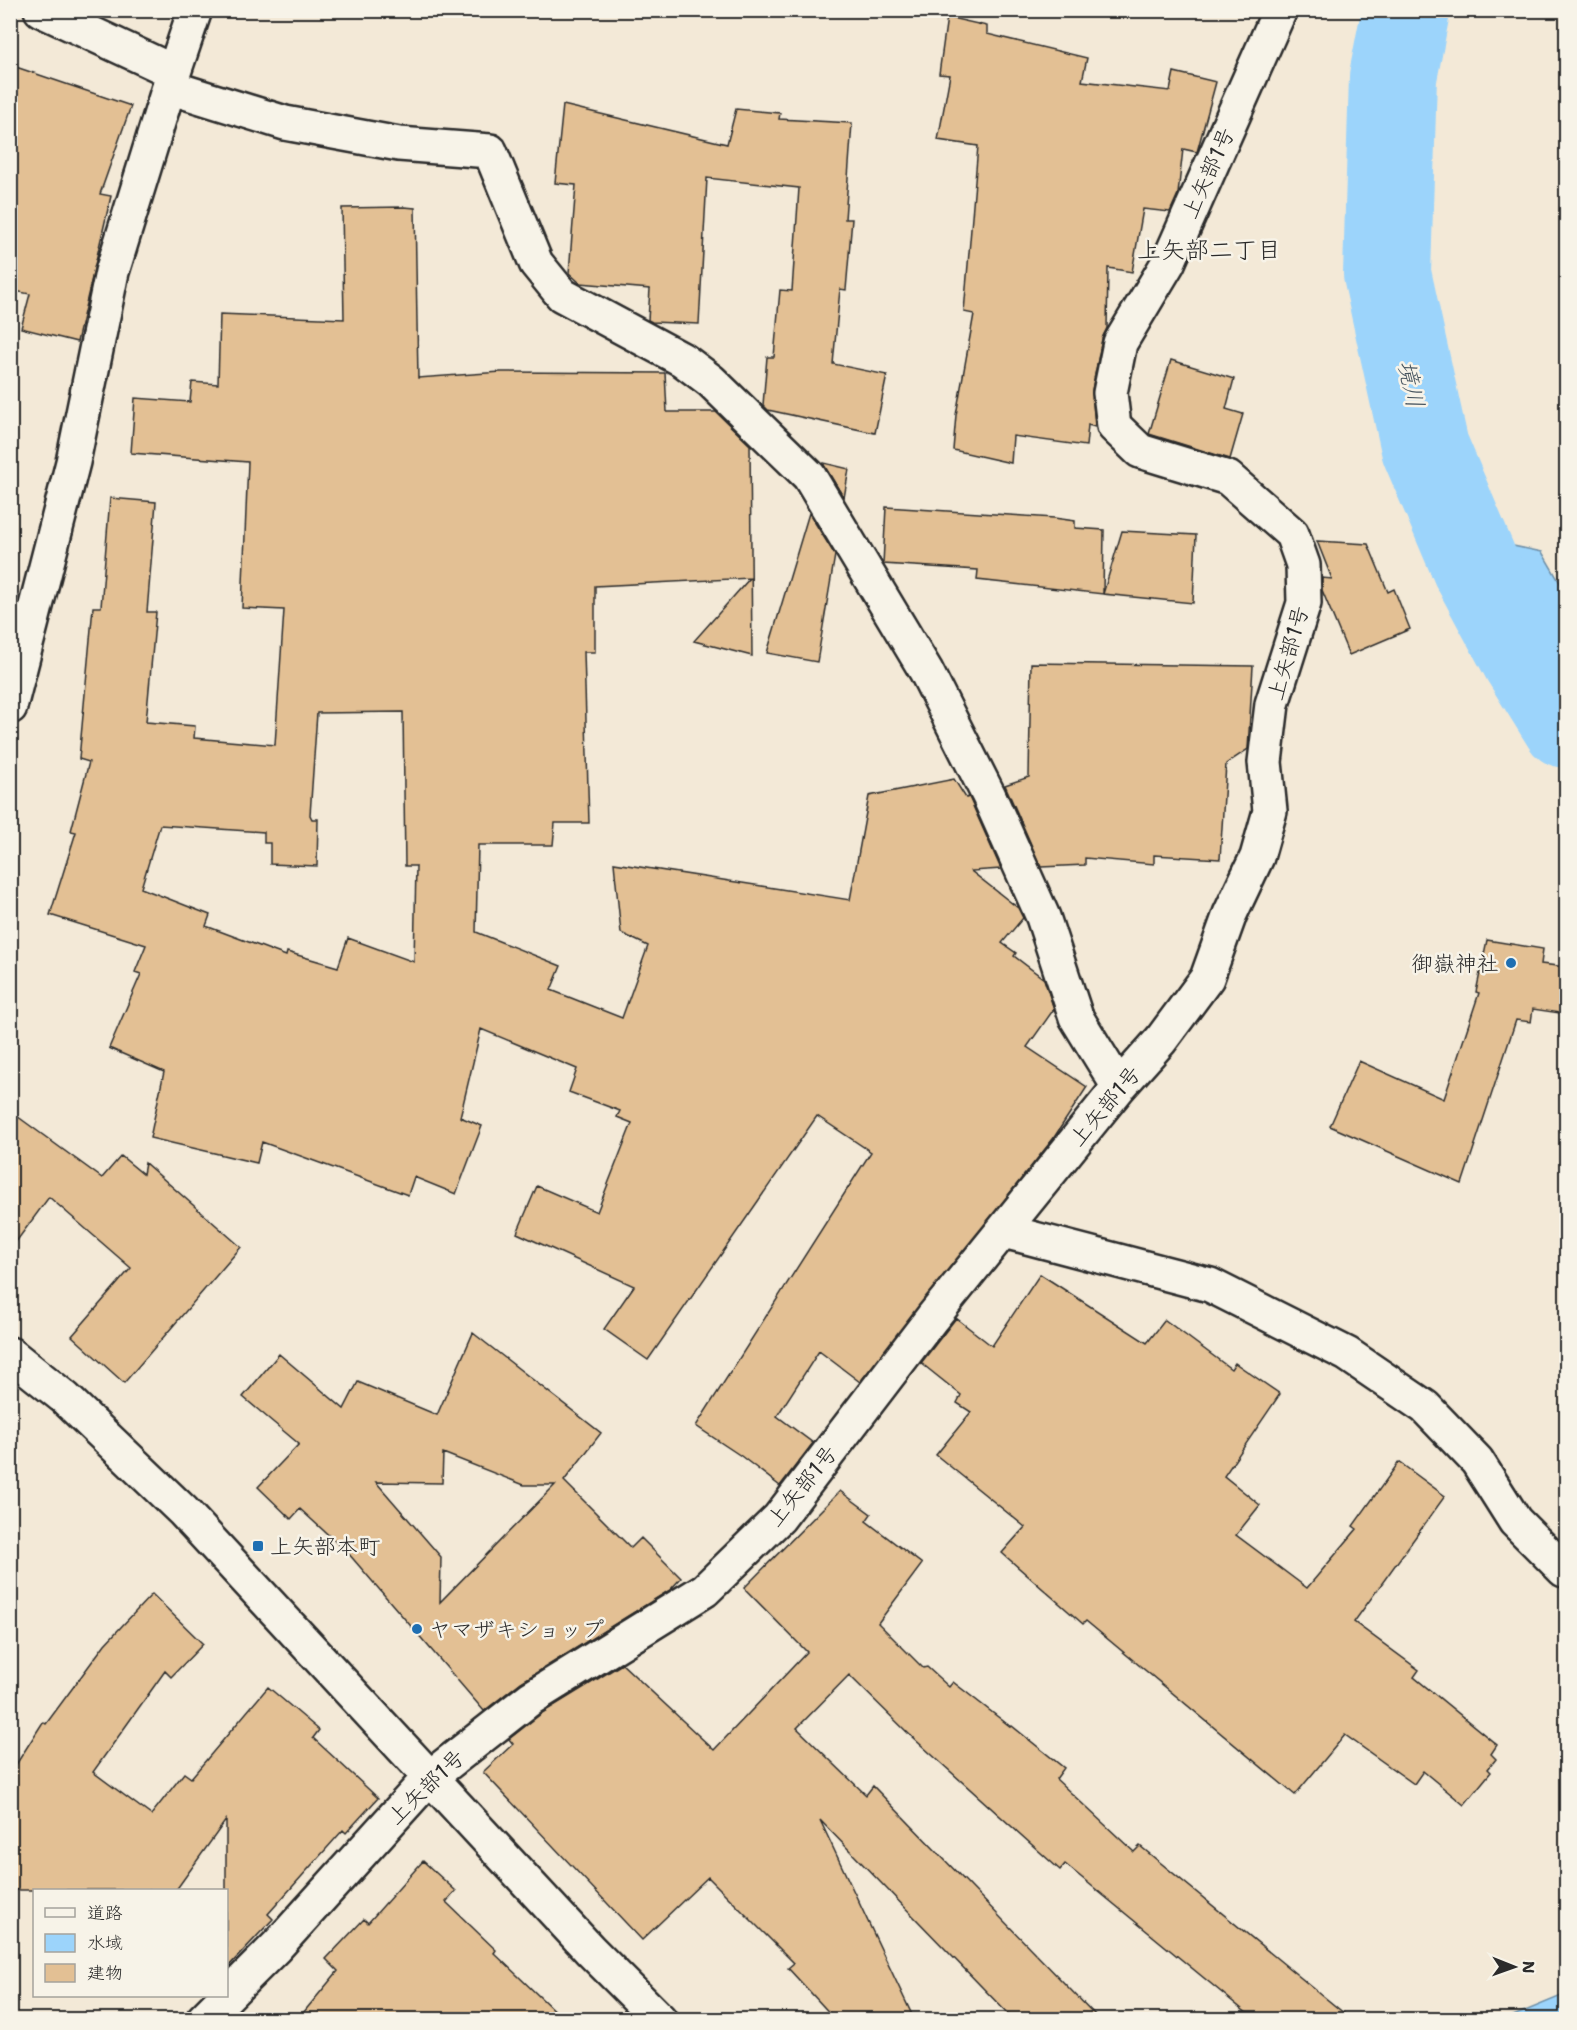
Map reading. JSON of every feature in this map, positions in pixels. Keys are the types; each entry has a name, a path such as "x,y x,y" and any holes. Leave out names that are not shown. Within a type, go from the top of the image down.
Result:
{"street":[{"path":"41,10 171,79 285,123 399,144 490,151 536,263 562,295 683,360 711,381 809,476 926,671 989,796 1043,916 1076,1017 1119,1087"},
{"path":"10,707 73,462 112,272 171,79 195,10"},
{"name":"上矢部1号","path":"228,1994 276,1947 429,1778 531,1698 705,1590 779,1518 932,1318 1119,1087 1161,1040 1207,978 1230,914 1257,857 1270,811 1264,762 1272,704 1304,603 1303,566 1292,534 1228,478 1140,452 1114,426 1110,393 1120,343 1168,263 1280,10"},
{"path":"1004,1231 1210,1285 1347,1354 1425,1407 1477,1461 1515,1521 1564,1570"},
{"path":"10,1354 65,1398 183,1511 429,1778 658,2019"},
{"name":"上矢部1号","path":"203,2019 225,1997"}],"water":[{"path":"1421,497 1494,542 1542,552 1566,593 1566,770 1513,683 1446,563"},
{"path":"1566,1994 1566,2019 1506,2019"}],"building":[{"path":"947,17 987,26 987,34 1087,58 1082,81 1170,91 1174,72 1216,82 1197,152 1183,149 1178,194 1170,212 1143,209 1132,272 1108,268 1107,328 1102,339 1092,390 1095,427 1088,425 1086,446 1013,436 1011,463 953,450 956,415 974,314 964,312 978,146 938,140 950,75 939,74"},
{"path":"10,65 131,106 100,194 111,196 77,342 21,328 30,294 10,290"},
{"path":"563,105 727,144 736,109 780,113 779,119 852,123 845,219 852,219 846,290 840,289 833,364 887,375 875,433 768,410 763,405 767,357 774,357 780,290 792,291 799,188 707,178 699,324 652,322 648,320 650,289 580,283 569,273 576,185 555,183"},
{"path":"342,208 415,208 418,378 501,372 665,373 667,412 716,412 750,445 752,656 694,641 750,578 595,586 595,652 584,652 589,823 555,823 553,845 478,845 476,932 561,966 551,990 622,1018 648,946 621,933 614,863 850,900 869,796 954,779 966,798 969,797 1001,869 971,871 1018,908 1023,918 1002,943 1016,953 1014,956 1044,979 1054,1009 1027,1047 1087,1087 1053,1139 860,1382 819,1351 777,1416 813,1443 780,1486 696,1426 871,1152 817,1116 648,1360 604,1329 634,1286 517,1233 537,1186 597,1212 632,1123 617,1117 620,1111 569,1092 577,1069 481,1029 460,1117 482,1126 456,1194 414,1177 408,1195 262,1142 257,1163 150,1138 164,1072 109,1048 141,974 135,972 146,945 50,915 76,832 71,831 89,762 79,759 93,607 101,607 110,498 156,502 147,612 156,612 146,722 195,726 194,738 275,745 284,610 242,608 248,462 131,453 135,398 190,402 192,382 218,384 220,314 344,319","holes":["403,712 405,866 416,866 414,962 348,938 338,967 287,952 286,956 206,926 210,915 141,888 160,825 264,832 264,843 270,843 270,864 317,866 318,819 312,819 310,815 317,713"]},
{"path":"1171,360 1234,379 1226,409 1243,414 1230,459 1149,434"},
{"path":"824,463 849,469 844,498 824,465"},
{"path":"886,507 1054,518 1075,521 1075,528 1104,530 1103,594 977,580 978,570 883,564"},
{"path":"809,513 835,555 817,662 767,653"},
{"path":"1122,531 1196,535 1193,603 1103,594"},
{"path":"1317,541 1368,544 1388,592 1394,589 1410,629 1349,655 1322,590 1322,578 1332,579"},
{"path":"1031,663 1253,666 1248,749 1226,764 1220,859 1154,855 1154,864 1085,858 1085,865 1041,867 1005,785 1029,777"},
{"path":"1487,940 1543,949 1541,964 1566,967 1566,1014 1533,1009 1531,1022 1516,1020 1462,1184 1330,1126 1359,1061 1444,1099 1479,993 1476,992"},
{"path":"10,1111 102,1178 121,1156 143,1174 145,1163 241,1247 124,1383 72,1336 131,1268 49,1197 10,1250"},
{"path":"1040,1274 1147,1343 1165,1320 1231,1369 1235,1363 1280,1394 1224,1476 1260,1505 1236,1535 1307,1588 1357,1529 1353,1526 1399,1462 1445,1496 1354,1622 1419,1670 1414,1677 1497,1745 1491,1754 1496,1759 1488,1769 1491,1772 1464,1805 1423,1771 1414,1784 1345,1735 1295,1795 1086,1621 1083,1624 1002,1553 1025,1527 936,1455 971,1412 957,1403 961,1395 921,1363 956,1318 992,1346"},
{"path":"473,1333 601,1433 564,1481 631,1548 641,1538 681,1578 670,1590 521,1682 484,1711 348,1553 300,1509 291,1519 258,1487 299,1444 243,1397 279,1354 344,1409 358,1382 437,1415","holes":["443,1453 524,1485 555,1485 440,1602 441,1557 376,1482 442,1483"]},
{"path":"840,1491 871,1514 866,1521 922,1564 878,1623 923,1668 927,1667 949,1687 953,1682 1064,1768 1056,1779 1134,1852 1140,1846 1351,2019 1254,2019 1065,1864 1060,1870 911,1736 849,1675 797,1728 866,1795 873,1786 1099,2019 1013,2019 820,1820 914,2019 835,2019 788,1968 794,1963 708,1877 642,1940 483,1772 513,1744 509,1739 542,1713 622,1664 714,1750 807,1652 744,1588"},
{"path":"152,1594 203,1644 171,1677 165,1671 93,1772 151,1815 184,1773 191,1778 268,1687 319,1730 313,1738 378,1798 346,1833 343,1830 268,1914 273,1919 228,1967 226,1820 177,1889 10,1890 10,1774 43,1722 46,1724 105,1644"},
{"path":"423,1861 456,1891 446,1902 496,1950 494,1953 563,2019 298,2019 338,1971 326,1959 364,1919 368,1923"}],"waterway":[{"name":"境川","path":"1406,10 1393,77 1387,274 1425,448 1475,566 1526,660 1566,724"}],"place":[{"name":"御嶽神社","path":"1511,963"},
{"name":"上矢部本町","path":"258,1546"},
{"name":"ヤマザキショップ","path":"417,1629"}],"district":[{"name":"上矢部二丁目","path":"1209,250"}]}
